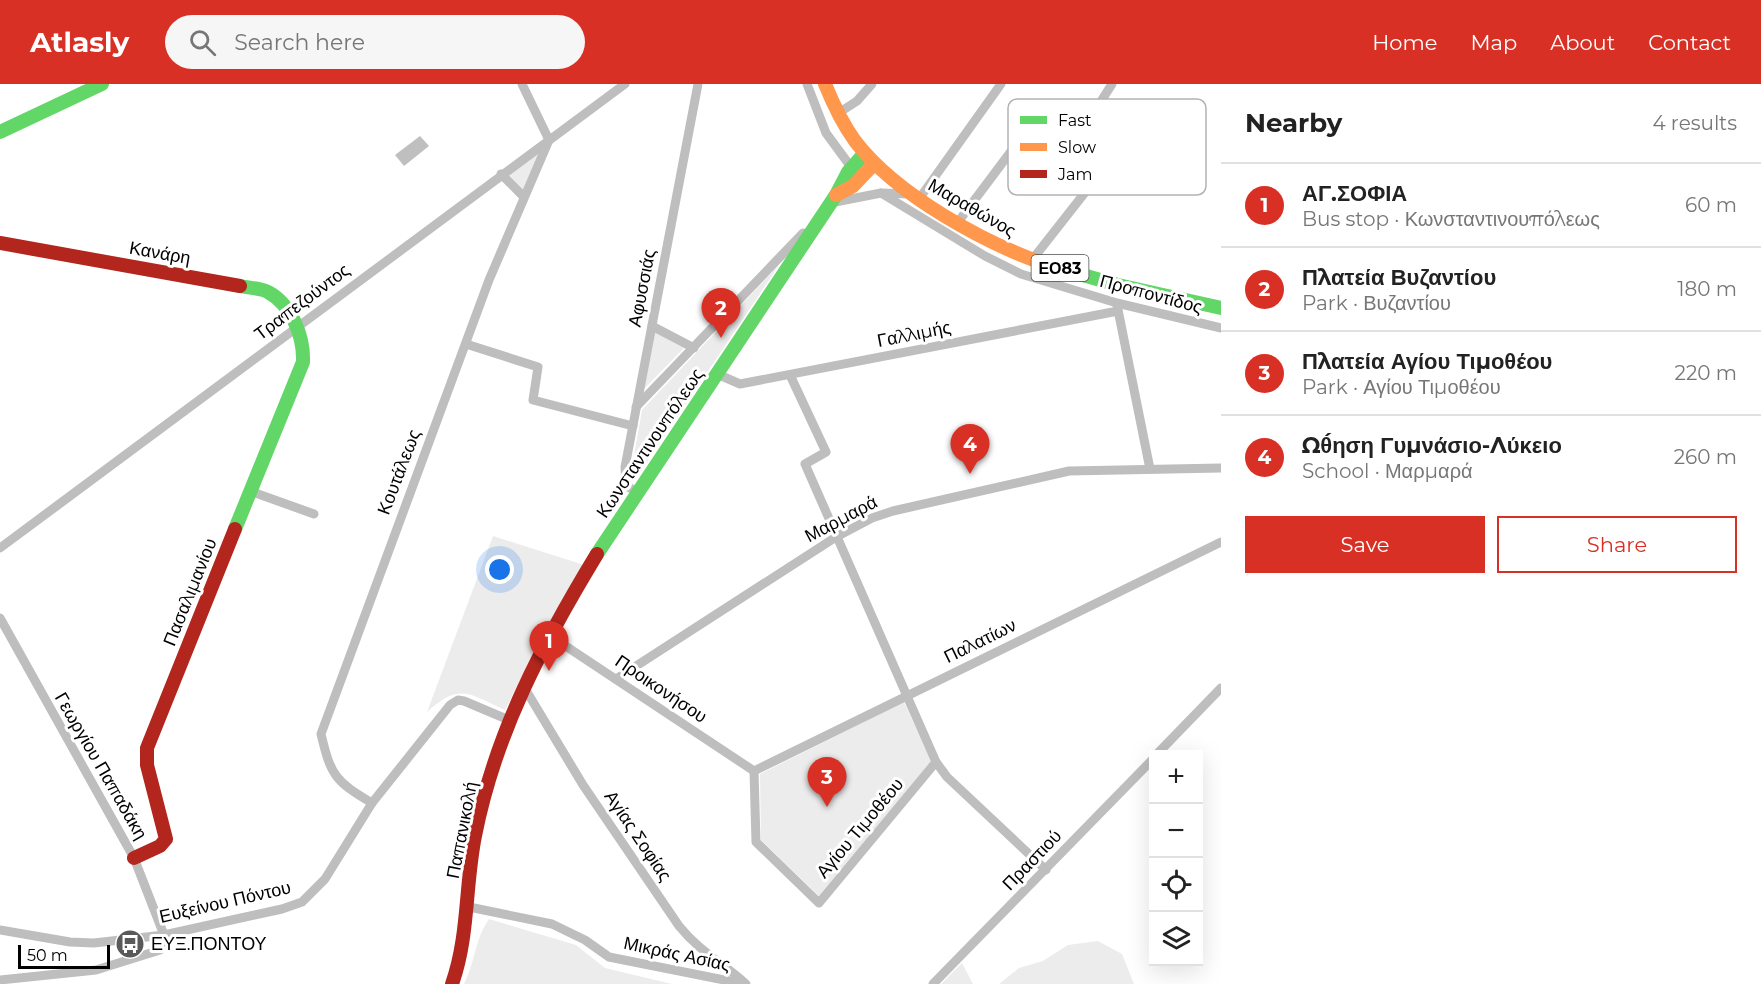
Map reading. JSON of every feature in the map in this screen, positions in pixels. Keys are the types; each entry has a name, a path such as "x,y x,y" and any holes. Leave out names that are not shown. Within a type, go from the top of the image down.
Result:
{"street":[{"path":"0,132 102,84"},
{"path":"522,84 549,140"},
{"name":"Τραπεζούντος","path":"0,548 625,84"},
{"name":"Αφυσσιάς","path":"638,492 626,486 625,467 698,84"},
{"path":"807,84 826,133 851,167"},
{"name":"Μαραθώνος","path":"825,84 837,114 864,154 874,164 916,197 989,241 1032,260 1120,285 1221,308"},
{"path":"837,114 857,101 872,84"},
{"path":"636,407 830,204 880,193 916,197 1001,84"},
{"path":"1102,99 1112,84"},
{"name":"Κουτάλεως","path":"372,803 342,785 328,765 321,734 466,344 523,196 549,140"},
{"name":"Κωνσταντινουπόλεως","path":"509,720 549,635 638,492 830,204 851,167 864,154"},
{"path":"958,222 1008,155"},
{"name":"Κωνσταντινουπόλεως","path":"830,204 853,186 874,164"},
{"path":"501,174 523,196"},
{"name":"Προποντίδος","path":"880,193 985,256 1021,274 1117,307 1221,328"},
{"path":"1032,260 1083,195"},
{"name":"Κανάρη","path":"0,243 267,291 276,296 297,326"},
{"path":"1117,307 1150,469"},
{"name":"Γαλλιμής","path":"717,374 740,384 1117,307"},
{"name":"Πασαλιμανίου","path":"134,858 160,846 166,839 147,765 147,748 303,362 305,350 297,326"},
{"path":"652,326 694,348"},
{"path":"466,344 538,367 533,400 633,426"},
{"path":"790,375 826,452 806,464 936,762 947,777 1046,870"},
{"name":"Μαρμαρά","path":"616,679 836,537 872,518 893,511 1069,471 1221,468"},
{"path":"250,491 314,514"},
{"name":"Παλατίων","path":"754,771 1221,542"},
{"name":"Γεωργίου Παπαδάκη","path":"0,618 134,858 164,934"},
{"name":"Προικονήσου","path":"549,635 754,771"},
{"name":"Αγίας Σοφίας","path":"524,687 583,785 679,926 694,945 732,970 745,984"},
{"path":"1161,750 1221,688"},
{"name":"Ευξείνου Πόντου","path":"0,930 70,942 94,943 164,934 282,909 302,902 325,879 372,803 450,705 458,700 509,720"},
{"name":"Παπανικολή","path":"452,984 462,949 469,907 471,862 492,772 509,720"},
{"name":"Αγίου Τιμοθέου","path":"754,771 756,842 819,903 936,762"},
{"name":"Πραστιού","path":"933,984 1149,763"},
{"name":"Μικράς Ασίας","path":"469,907 552,924 585,940 609,957 745,984"},
{"path":"0,980 96,970 160,950 164,934"}],"shaded area":[{"path":"420,136 429,146 404,166 395,155"},
{"path":"549,140 523,196 501,174"},
{"path":"779,265 640,473 635,473 632,467 642,410"},
{"path":"654,331 684,348 642,391"},
{"path":"493,536 584,565 545,629 505,710 473,696 457,694 438,703 427,712"},
{"path":"904,702 931,761 819,896 761,840 760,774"},
{"path":"489,919 576,945 605,968 672,984 464,984 480,935"},
{"path":"1098,941 1122,954 1134,984 999,984 1019,968 1043,961 1068,945"},
{"path":"962,963 973,984 941,984"}],"traffic: fast":[{"path":"0,132 102,84"},
{"path":"597,554 836,195 848,172 864,154"},
{"path":"1051,266 1118,285 1221,308"},
{"path":"235,529 303,362 299,332 284,305 265,291 240,286"}],"traffic: slow":[{"path":"825,84 838,113 855,141 894,180 944,216 999,245 1051,266"},
{"path":"836,195 853,186 874,164"}],"traffic: jam":[{"path":"0,243 240,286"},
{"path":"134,858 160,846 166,839 147,765 147,748 235,529"},
{"path":"452,984 464,929 475,836 495,761 508,725 540,655 597,554"}],"place":[{"name":"Πλατεία Βυζαντίου","path":"721,338"},
{"name":"Ώθηση Γυμνάσιο-Λύκειο","path":"970,474"},
{"name":"ΑΓ.ΣΟΦΙΑ","path":"549,671"},
{"name":"Πλατεία Αγίου Τιμοθέου","path":"827,807"},
{"name":"ΕΥΞ.ΠΟΝΤΟΥ","path":"130,944"}]}
